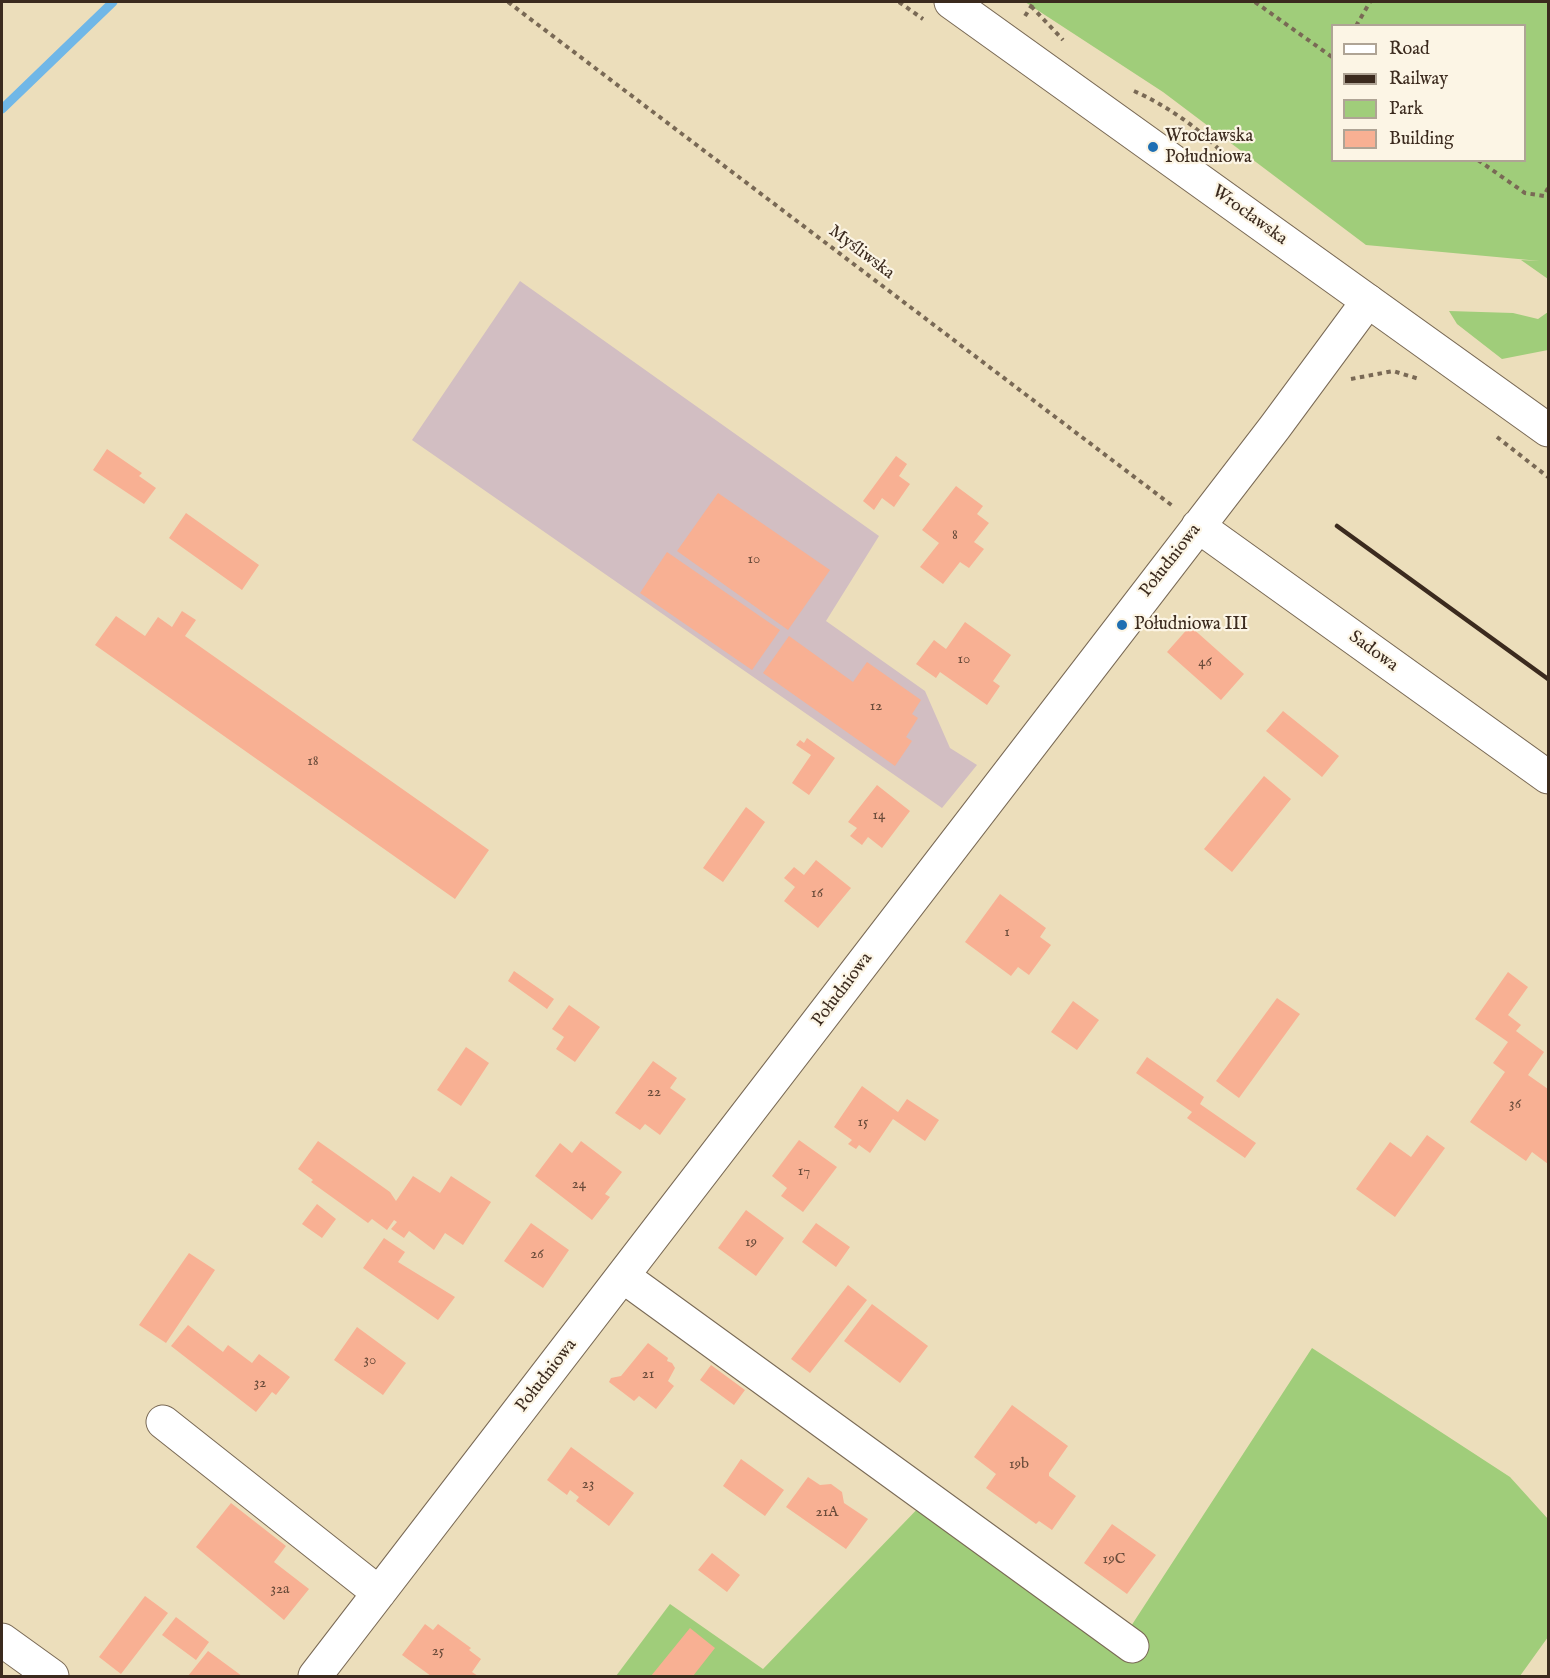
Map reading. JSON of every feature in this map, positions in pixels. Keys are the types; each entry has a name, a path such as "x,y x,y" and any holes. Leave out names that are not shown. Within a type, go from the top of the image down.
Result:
{"street":[{"name":"Wrocławska","path":"951,2 1313,262 1363,309 1437,350 1548,430"},
{"name":"Południowa","path":"315,1677 624,1277 1363,309"},
{"name":"Sadowa","path":"1198,526 1548,777"},
{"path":"624,1277 1132,1646"},
{"path":"163,1422 379,1593"},
{"path":"2,1640 52,1677"}],"path":[{"name":"Myśliwska","path":"508,2 1198,526"},
{"path":"1256,2 1331,56"},
{"path":"1357,24 1370,2"},
{"path":"1481,162 1525,193 1544,196 1548,188"},
{"path":"1351,379 1394,371 1422,381"},
{"path":"1490,431 1548,477"}],"shaded area":[{"path":"520,281 879,536 826,621 925,691 950,748 977,765 942,808 412,440"}],"green space":[{"path":"1025,2 1548,2 1548,279 1521,260 1540,261 1366,245 1163,92"},
{"path":"1449,311 1513,313 1538,319 1548,312 1548,350 1502,359 1457,324"},
{"path":"1312,1348 1510,1477 1548,1519 1548,1637 1520,1676 616,1676 670,1604 763,1669 926,1500 1122,1640"}],"building":[{"path":"107,449 142,473 139,476 156,488 144,504 93,470"},
{"path":"896,456 907,464 899,476 910,484 894,507 882,498 874,510 863,501"},
{"path":"956,486 983,506 977,514 989,523 974,542 984,549 969,568 960,562 943,584 920,567 939,543 922,530"},
{"path":"718,493 830,570 788,630 677,551"},
{"path":"186,513 259,565 242,590 169,538"},
{"path":"667,552 780,630 752,670 640,593"},
{"path":"182,611 196,620 185,636 489,850 455,899 95,645 116,616 145,636 158,617 172,627"},
{"path":"965,622 1011,655 993,681 1000,686 987,705 940,672 936,678 916,664 934,640 946,649"},
{"path":"1190,626 1244,674 1221,700 1167,652"},
{"path":"789,636 853,682 867,662 921,700 912,714 918,718 906,737 912,741 895,766 763,673"},
{"path":"1283,711 1339,756 1322,777 1266,731"},
{"path":"807,738 835,758 809,795 792,783 811,755 796,745 800,740 804,743"},
{"path":"1264,776 1291,799 1232,872 1204,849"},
{"path":"877,785 910,811 882,848 868,837 862,845 850,836 857,828 848,822"},
{"path":"746,807 765,822 723,882 703,868"},
{"path":"816,860 851,888 818,928 784,901 795,887 784,878 794,867 804,875"},
{"path":"1000,894 1046,928 1040,937 1051,945 1029,975 1018,967 1011,976 965,942"},
{"path":"514,971 554,999 547,1009 508,981"},
{"path":"1508,972 1528,987 1508,1015 1521,1025 1516,1031 1544,1052 1528,1075 1548,1089 1548,1164 1532,1152 1526,1161 1470,1122 1505,1072 1493,1063 1508,1042 1475,1019"},
{"path":"1277,998 1300,1014 1239,1098 1216,1081"},
{"path":"1073,1001 1099,1020 1077,1050 1051,1032"},
{"path":"569,1005 600,1027 575,1062 556,1049 564,1037 552,1029"},
{"path":"466,1047 489,1063 461,1106 437,1090"},
{"path":"1147,1057 1204,1097 1200,1104 1256,1143 1245,1158 1187,1118 1192,1112 1136,1073"},
{"path":"653,1061 677,1078 670,1088 686,1099 660,1135 645,1124 640,1130 615,1113"},
{"path":"862,1086 898,1112 907,1099 939,1120 925,1141 893,1119 870,1153 859,1145 856,1149 848,1144 852,1140 834,1127"},
{"path":"1427,1135 1445,1148 1395,1217 1356,1189 1390,1142 1411,1157"},
{"path":"799,1140 837,1167 803,1212 781,1196 787,1188 772,1176"},
{"path":"318,1141 390,1192 396,1201 413,1176 440,1193 451,1176 491,1202 463,1245 445,1233 434,1250 409,1231 404,1238 391,1229 397,1222 394,1220 387,1230 372,1219 368,1223 311,1182 313,1180 298,1169"},
{"path":"581,1141 622,1172 605,1194 610,1197 592,1220 535,1176 560,1143 572,1153"},
{"path":"317,1204 336,1219 322,1238 302,1224"},
{"path":"746,1210 784,1238 756,1276 718,1248"},
{"path":"531,1223 569,1250 543,1288 504,1261"},
{"path":"816,1223 850,1247 836,1267 802,1242"},
{"path":"384,1238 405,1252 398,1262 455,1297 438,1320 363,1268"},
{"path":"189,1253 215,1270 166,1343 139,1325"},
{"path":"848,1285 867,1300 810,1373 791,1359"},
{"path":"872,1304 928,1346 900,1383 844,1341"},
{"path":"188,1325 223,1352 228,1345 252,1363 259,1354 290,1377 276,1395 272,1392 256,1412 171,1346"},
{"path":"357,1327 406,1363 383,1395 334,1360"},
{"path":"648,1343 668,1358 667,1361 675,1368 668,1381 674,1386 656,1409 639,1396 634,1401 609,1382 611,1378 621,1376"},
{"path":"711,1365 745,1390 734,1405 700,1380"},
{"path":"1012,1405 1068,1446 1049,1476 1076,1496 1052,1530 1039,1521 1036,1524 986,1488 996,1474 974,1457"},
{"path":"571,1447 634,1493 609,1526 576,1501 579,1497 570,1490 567,1495 547,1480"},
{"path":"741,1459 784,1490 765,1516 723,1486"},
{"path":"808,1477 820,1485 831,1484 842,1492 844,1503 868,1519 846,1549 786,1507"},
{"path":"231,1503 286,1546 274,1562 309,1589 284,1620 196,1547"},
{"path":"1112,1524 1156,1555 1127,1594 1084,1563"},
{"path":"712,1553 740,1575 727,1592 698,1570"},
{"path":"145,1596 168,1613 121,1674 99,1657"},
{"path":"176,1617 209,1642 196,1660 162,1635"},
{"path":"425,1624 433,1630 438,1624 471,1648 469,1650 481,1659 472,1672 478,1676 431,1676 402,1655"},
{"path":"690,1628 715,1648 693,1676 651,1676"},
{"path":"208,1651 242,1676 188,1676"}],"waterway":[{"path":"2,109 113,2"}],"railway":[{"path":"1337,526 1548,679"}],"place":[{"name":"Wrocławska Południowa","path":"1153,147"},
{"name":"Południowa III","path":"1122,625"}]}
